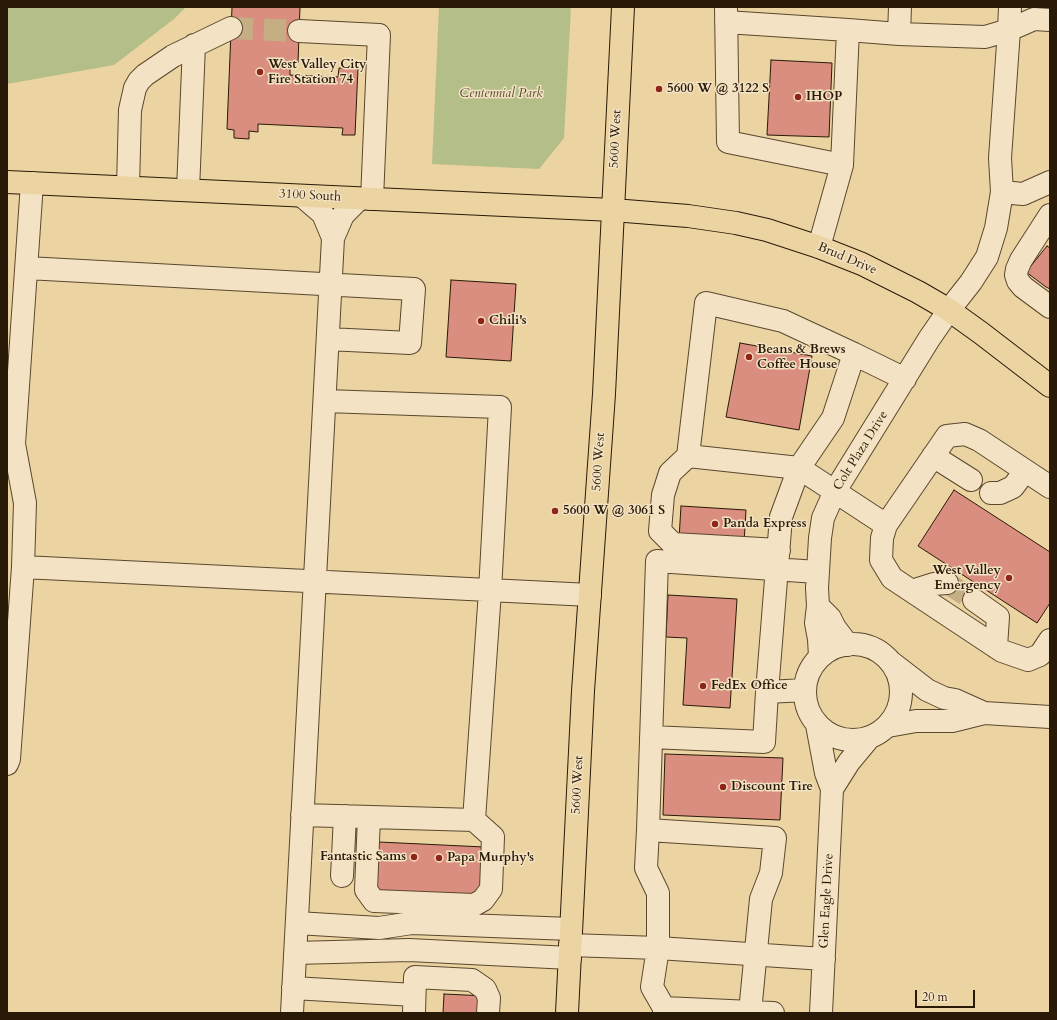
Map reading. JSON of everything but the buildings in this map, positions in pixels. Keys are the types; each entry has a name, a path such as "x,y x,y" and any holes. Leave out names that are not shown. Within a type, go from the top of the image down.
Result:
{"main road":[{"name":"5600 West","path":"567,1013 583,691 604,394 623,7"},
{"name":"3100 South","path":"7,182 613,210"},
{"name":"Brud Drive","path":"613,210 688,216 736,223 780,234 819,247 889,278 949,310 1050,386"}],"street":[{"path":"899,34 900,7"},
{"name":"Colt Plaza Drive","path":"820,657 816,623 818,606 817,572 821,527 826,511 835,491 929,339 971,282 987,257 996,228 1002,192 1000,158 1010,7"},
{"path":"842,165 728,142 726,15 848,30 899,34 985,37 1009,30 1034,19 1050,20"},
{"path":"128,187 130,110 135,88 139,81 145,75 173,56 231,28"},
{"path":"819,247 842,165 848,30"},
{"path":"292,1013 333,238 343,215 365,199 380,35 299,32"},
{"path":"188,190 194,45"},
{"path":"1002,192 1023,194 1050,182"},
{"path":"7,764 10,747 26,503 14,444 32,183"},
{"path":"302,196 323,214 333,238"},
{"path":"1050,215 1021,260 1016,275 1018,281 1023,287 1050,307"},
{"path":"27,268 414,289 410,343 328,339"},
{"path":"817,572 778,560 673,544 660,531 663,495 670,474 688,456 706,303 782,322 854,354 905,379"},
{"path":"651,738 764,742 781,517 799,468 833,418 854,354"},
{"path":"325,400 500,407 490,591 474,820"},
{"path":"1050,488 979,440 964,434 947,436 886,525 882,538 880,560 892,578 1002,651 1028,660 1040,655 1050,640"},
{"path":"688,456 799,468 886,525"},
{"path":"933,456 970,480"},
{"path":"991,493 1000,493 1013,487 1025,471"},
{"path":"773,1013 664,1011 652,987 658,948 658,893 646,868 657,561 778,560"},
{"path":"23,567 590,595"},
{"path":"912,591 934,584 947,583"},
{"path":"974,600 998,617 996,647"},
{"path":"818,606 830,618 835,628 848,645"},
{"path":"890,661 900,682 901,694 897,711 888,726 869,738 855,740 841,739 828,734 817,725 808,708 805,690 809,672 820,657 828,651 848,645 866,646 879,652 927,690 944,698 955,700 984,713"},
{"path":"768,692 805,690"},
{"path":"888,726 916,721 952,722 984,713 1050,717"},
{"name":"Glen Eagle Drive","path":"817,725 826,773 832,789 822,1013"},
{"name":"Glen Eagle Drive","path":"832,789 849,762 869,738"},
{"path":"302,814 474,820 493,837 490,889 483,900 474,905 374,901 366,890 368,817"},
{"path":"342,876 345,816"},
{"path":"648,830 775,838 772,873 761,899 750,1012"},
{"path":"297,923 379,928 412,923 570,944"},
{"path":"295,953 570,944 824,959"},
{"path":"293,988 414,1004 415,977 472,980 485,989 489,998 488,1013"}],"green space":[{"path":"7,7 186,7 174,19 114,65 7,84"},
{"name":"Centennial Park","path":"439,7 571,7 564,138 539,169 432,164"}],"tunnel":[{"path":"231,28 299,31"},
{"path":"947,583 974,600"}],"place":[{"name":"West Valley City Fire Station 74","path":"260,72"},
{"name":"5600 W @ 3122 S","path":"659,89"},
{"name":"IHOP","path":"798,97"},
{"name":"Chili's","path":"481,321"},
{"name":"Beans & Brews Coffee House","path":"749,357"},
{"name":"5600 W @ 3061 S","path":"555,511"},
{"name":"Panda Express","path":"715,524"},
{"name":"West Valley Emergency","path":"1009,578"},
{"name":"FedEx Office","path":"703,686"},
{"name":"Discount Tire","path":"723,787"},
{"name":"Fantastic Sams","path":"414,857"},
{"name":"Papa Murphy's","path":"439,858"}]}
